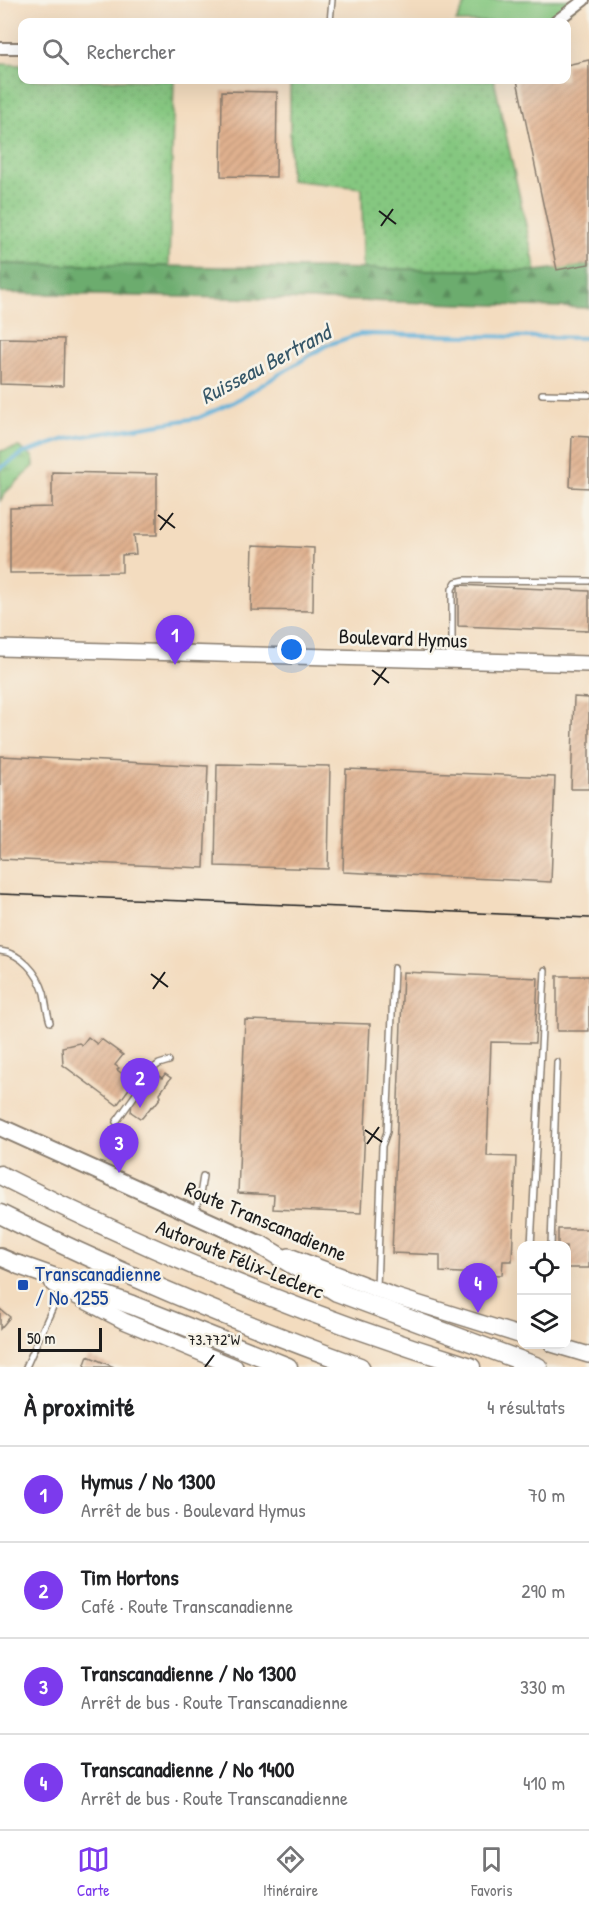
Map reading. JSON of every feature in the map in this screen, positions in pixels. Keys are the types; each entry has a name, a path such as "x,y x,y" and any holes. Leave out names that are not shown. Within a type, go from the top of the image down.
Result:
{"highway":[{"name":"Autoroute Félix-Leclerc","path":"0,1175 122,1234 236,1283 374,1335 471,1367"},
{"path":"0,1214 162,1290 247,1325 360,1367"},
{"path":"260,1244 337,1292 538,1367"},
{"path":"19,1265 132,1305 288,1367"}],"main road":[{"name":"Route Transcanadienne","path":"0,1127 193,1216 260,1244"},
{"path":"0,1257 19,1265"}],"street":[{"path":"560,18 584,0"},
{"path":"0,48 18,48"},
{"name":"Boulevard Hymus","path":"0,648 589,664"},
{"name":"Route Transcanadienne","path":"260,1244 377,1290 517,1333"},
{"path":"19,1265 132,1325 235,1367"},
{"path":"569,1349 589,1355"}],"lane":[{"path":"330,18 332,0"},
{"path":"542,394 589,395"},
{"path":"453,660 452,589 456,582 465,580 589,581"},
{"path":"0,951 18,957 33,972 43,991 50,1022"},
{"path":"377,1290 382,1146 387,1132 394,968"},
{"path":"531,1241 545,970"},
{"path":"116,1122 155,1067 164,1061 169,1061"},
{"path":"551,1241 557,1062"},
{"path":"193,1216 203,1176"},
{"path":"26,1367 61,1288"}],"green space":[{"path":"467,0 584,0 560,18 458,18"},
{"path":"0,64 18,65 18,84 174,84 169,266 0,264"},
{"path":"290,84 495,84 536,271 363,269 362,188 290,180"},
{"path":"0,264 536,271 589,264 589,308 0,293"},
{"path":"19,447 33,457 34,466 6,492 0,501 0,451"}],"building":[{"path":"589,60 589,264 557,270 518,84 571,84 571,64"},
{"path":"222,91 277,92 276,177 221,176"},
{"path":"0,338 64,339 63,386 0,384"},
{"path":"572,436 589,437 589,488 570,487"},
{"path":"52,472 157,474 157,535 134,535 136,554 122,555 122,572 10,573 10,508 52,507"},
{"path":"253,545 314,548 313,611 251,610"},
{"path":"458,585 589,591 589,631 458,626"},
{"path":"574,697 589,698 589,789 571,789"},
{"path":"0,756 208,766 204,868 0,859"},
{"path":"217,764 330,766 328,869 215,866"},
{"path":"346,769 555,777 551,882 343,872"},
{"path":"403,972 538,978 535,1043 491,1042 487,1156 516,1157 512,1261 503,1261 502,1275 440,1272 440,1255 392,1253"},
{"path":"557,976 589,976 589,1031 557,1031"},
{"path":"245,1020 370,1024 361,1213 273,1209 274,1195 238,1193"},
{"path":"88,1037 97,1044 101,1039 123,1055 115,1065 119,1068 117,1070 134,1082 117,1105 63,1065 62,1047 79,1043 82,1045"},
{"path":"155,1073 162,1078 165,1074 171,1078 160,1093 161,1097 140,1118 131,1112 132,1103"},
{"path":"558,1229 589,1229 589,1268 571,1268 571,1241 558,1241"},
{"path":"0,1309 10,1317 0,1329"},
{"path":"88,1356 114,1367 84,1367"}],"waterway":[{"name":"Ruisseau Bertrand","path":"0,468 24,453 66,439 198,418 234,402 327,345 360,334 589,338"}],"tram line":[{"path":"0,894 589,918"}],"place":[{"name":"Hymus / No 1300","path":"175,665"},
{"name":"Tim Hortons","path":"140,1108"},
{"name":"Transcanadienne / No 1300","path":"119,1173"},
{"name":"Transcanadienne / No 1255","path":"23,1285"},
{"name":"Transcanadienne / No 1400","path":"478,1313"}]}
